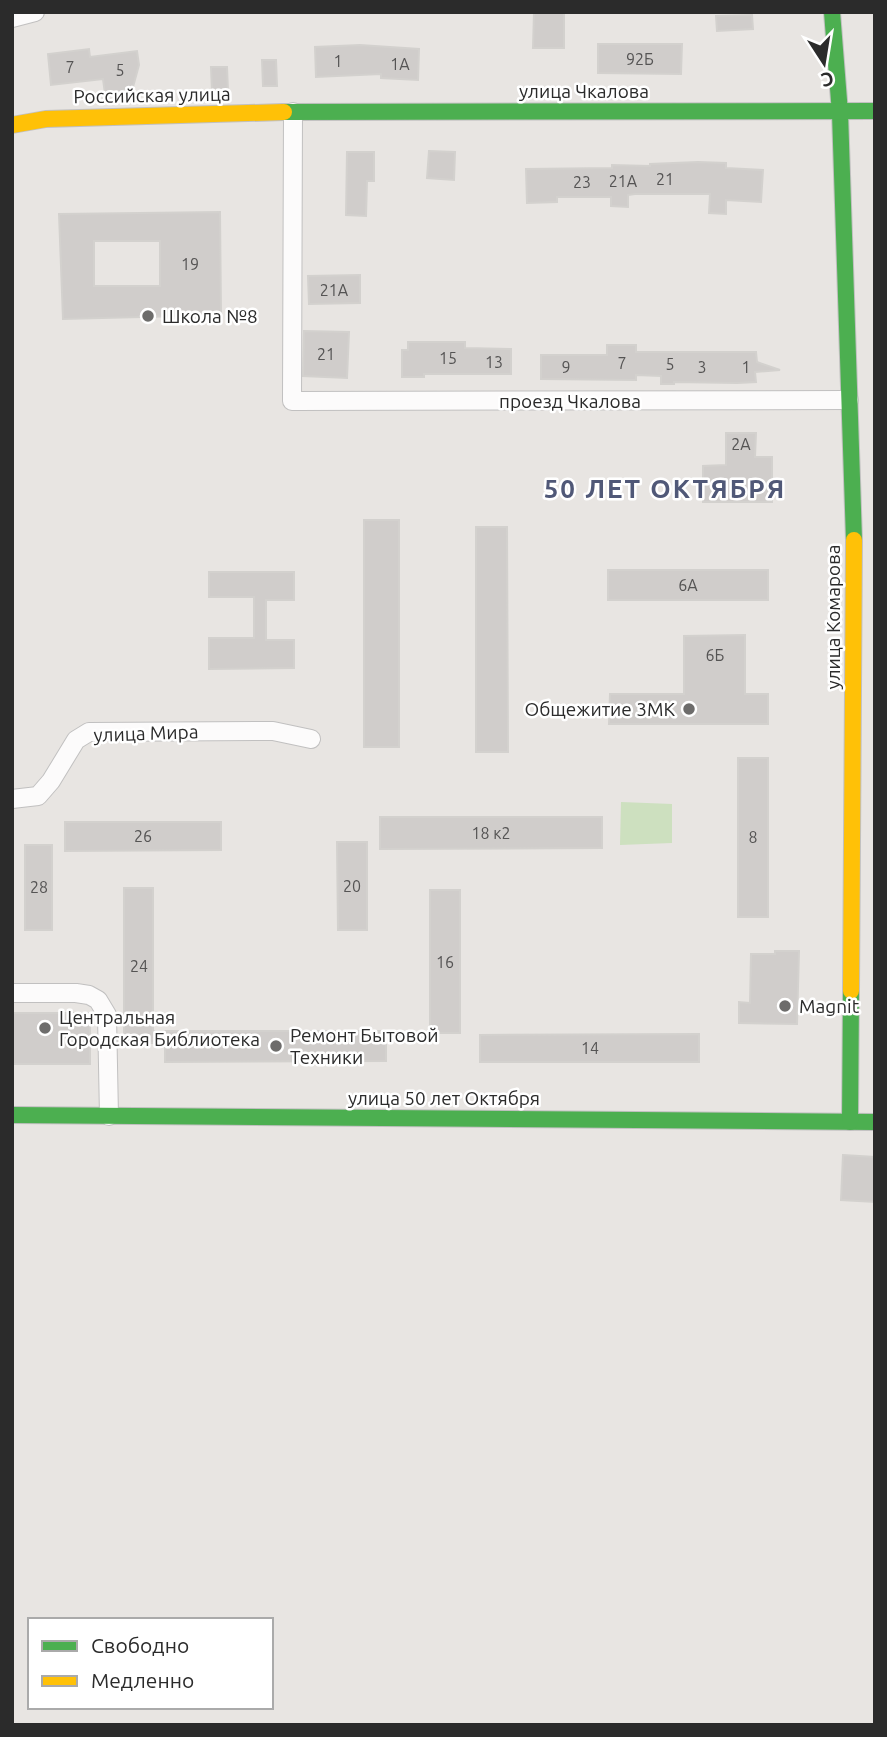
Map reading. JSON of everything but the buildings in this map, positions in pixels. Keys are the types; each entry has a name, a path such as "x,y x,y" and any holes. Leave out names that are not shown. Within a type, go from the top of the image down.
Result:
{"street":[{"path":"12,18 35,12"},
{"name":"улица Комарова","path":"832,12 840,113 855,562 850,1122"},
{"name":"улица Чкалова","path":"293,112 875,111"},
{"name":"Российская улица","path":"12,125 46,119 293,112"},
{"name":"проезд Чкалова","path":"293,112 292,401 849,400"},
{"name":"улица Мира","path":"12,799 38,796 62,765 76,740 89,732 273,731 311,739"},
{"path":"12,993 76,993 98,1000 107,1015 109,1116"},
{"name":"улица 50 лет Октября","path":"12,1115 875,1122"}],"green space":[{"path":"621,802 672,804 672,843 620,845"}],"traffic: fast":[{"path":"832,12 840,113 854,540"},
{"path":"284,112 875,111"},
{"path":"850,1122 851,991"},
{"path":"12,1115 875,1122"}],"traffic: slow":[{"path":"12,125 46,119 284,112"},
{"path":"851,991 854,540"}],"place":[{"name":"Школа №8","path":"148,316"},
{"name":"Общежитие 3МК","path":"689,709"},
{"name":"Magnit","path":"785,1006"},
{"name":"Центральная Городская Библиотека","path":"45,1028"},
{"name":"Ремонт Бытовой Техники","path":"276,1046"}],"district":[{"name":"50 ЛЕТ ОКТЯБРЯ","path":"665,489"}]}
